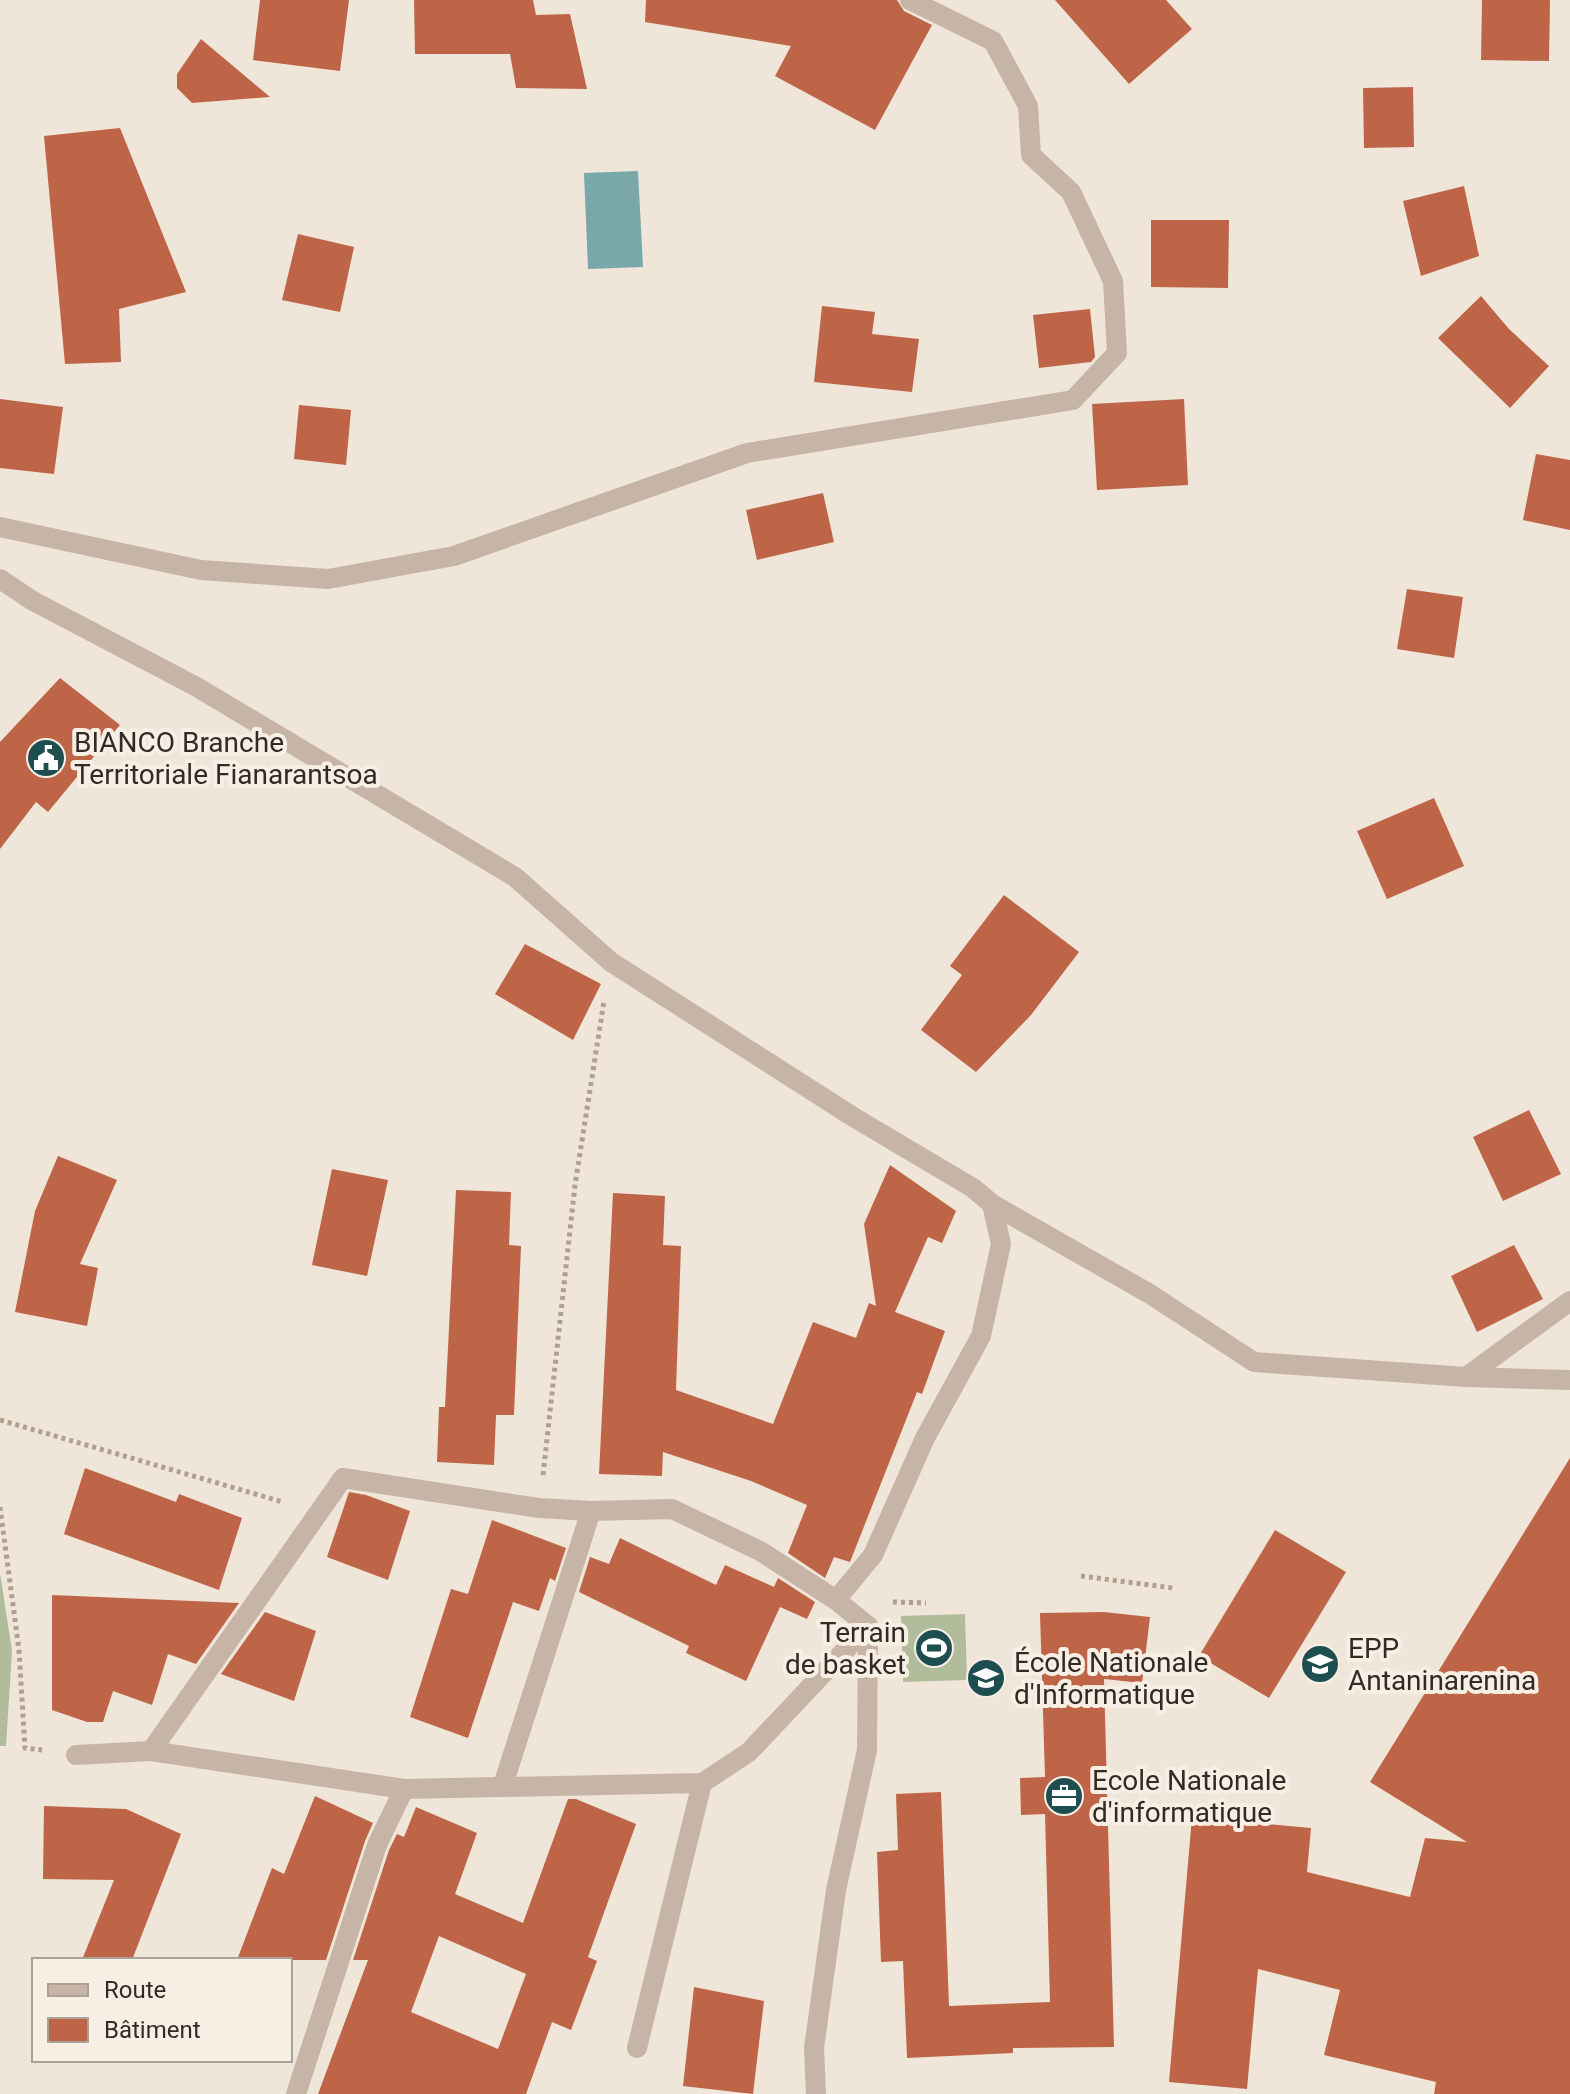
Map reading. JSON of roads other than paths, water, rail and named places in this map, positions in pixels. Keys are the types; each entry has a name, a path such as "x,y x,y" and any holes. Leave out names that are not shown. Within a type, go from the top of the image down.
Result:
{"street":[{"path":"0,527 201,570 328,579 454,556 747,453 1073,400 1117,353 1113,281 1071,192 1031,155 1028,106 993,41 910,0"},
{"path":"0,579 33,601 195,686 515,877 611,962 855,1118 973,1188 992,1204 1150,1294 1254,1362 1466,1377 1570,1380"},
{"path":"836,1600 873,1555 925,1438 981,1336 1001,1244 992,1204"},
{"path":"1466,1377 1570,1301"},
{"path":"151,1751 343,1478 539,1508 591,1511 672,1509 760,1551 836,1600 868,1626"},
{"path":"503,1785 591,1511"},
{"path":"76,1755 151,1751 404,1789 702,1783 749,1752 868,1626"},
{"path":"816,2094 814,2048 836,1890 867,1750 868,1626"},
{"path":"637,2048 702,1783"},
{"path":"296,2094 377,1845 404,1789"}],"water":[{"path":"638,171 643,267 588,269 584,173"}],"place":[{"name":"BIANCO Branche Territoriale Fianarantsoa","path":"46,758"},
{"name":"Terrain de basket","path":"934,1648"},
{"name":"EPP Antaninarenina","path":"1320,1664"},
{"name":"École Nationale d'Informatique","path":"986,1678"},
{"name":"Ecole Nationale d'informatique","path":"1064,1796"}]}
